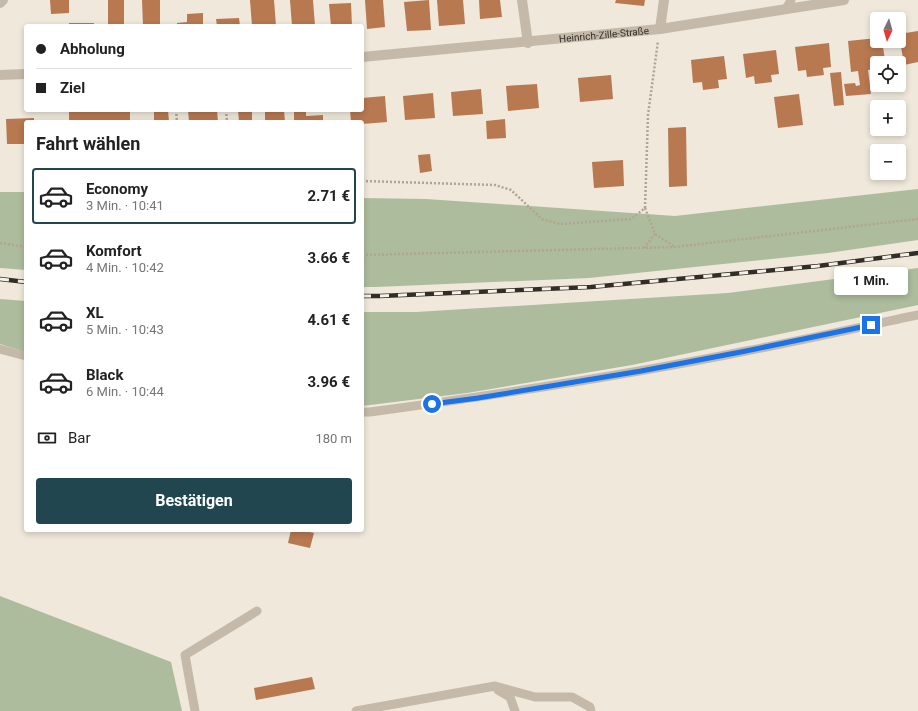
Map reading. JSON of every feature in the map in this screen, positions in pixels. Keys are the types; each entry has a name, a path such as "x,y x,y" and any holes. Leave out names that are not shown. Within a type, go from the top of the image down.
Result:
{"street":[{"path":"0,3 3,0"},
{"path":"522,0 528,42"},
{"path":"660,30 664,0"},
{"name":"Heinrich-Zille-Straße","path":"364,57 660,30 844,0"},
{"path":"0,75 24,74"}],"lane":[{"path":"786,9 791,0"},
{"path":"364,412 478,398 649,369 746,351 918,315"},
{"path":"0,348 24,355"},
{"path":"195,711 185,655 257,610"},
{"path":"495,686 496,689 510,698 515,711"},
{"path":"356,711 394,708 495,686 536,697 572,697 590,708 591,711"}],"path":[{"path":"660,30 648,114 646,208 655,234 675,247"},
{"path":"364,181 495,185 511,190 542,219 560,224 631,219 646,208"},
{"path":"364,255 675,247 918,219"},
{"path":"643,249 655,234"},
{"path":"0,244 24,247"}],"green space":[{"path":"918,189 918,240 828,253 589,278 364,287 364,198 426,199 675,216"},
{"path":"0,192 24,192 24,270 0,268"},
{"path":"918,268 918,305 632,365 467,393 364,406 364,312 416,312 728,293"},
{"path":"0,299 24,301 24,351 0,344"},
{"path":"0,596 171,662 182,711 0,711"}],"building":[{"path":"50,0 69,0 69,13 51,14"},
{"path":"108,0 124,0 124,24 108,24"},
{"path":"142,0 160,0 160,24 143,24"},
{"path":"250,0 274,0 276,24 252,24"},
{"path":"290,0 313,0 315,24 292,24"},
{"path":"365,0 383,0 385,27 367,29"},
{"path":"429,0 431,30 407,31 404,2"},
{"path":"437,0 463,0 465,24 439,26"},
{"path":"479,0 500,0 502,17 480,19"},
{"path":"616,0 645,0 644,6 615,3"},
{"path":"351,3 352,24 331,24 329,4"},
{"path":"203,13 203,24 177,24 187,22 187,14"},
{"path":"239,18 240,24 217,24 216,19"},
{"path":"69,23 94,23 94,24"},
{"path":"918,31 918,62 906,65 906,56 903,56 901,48 906,48 906,33"},
{"path":"870,39 870,48 883,48 884,56 870,56 870,70 868,70 871,94 846,96 844,84 855,83 856,86 860,85 858,71 851,72 848,41"},
{"path":"829,43 831,67 823,68 824,75 807,77 806,70 798,71 795,47"},
{"path":"776,50 779,74 771,75 772,82 755,84 754,76 746,78 743,54"},
{"path":"724,56 727,79 718,80 719,88 703,90 702,82 693,83 691,60"},
{"path":"841,72 844,105 834,106 830,73"},
{"path":"611,75 613,99 580,102 578,78"},
{"path":"537,84 539,108 508,111 506,86"},
{"path":"481,89 483,114 453,116 451,92"},
{"path":"433,93 435,118 405,120 403,96"},
{"path":"799,94 803,125 778,128 774,97"},
{"path":"385,96 387,122 364,124 364,120 351,120 350,112 364,112 364,98"},
{"path":"69,112 130,112 130,120 69,120"},
{"path":"154,112 168,112 169,120 154,120"},
{"path":"188,112 217,112 218,120 189,120"},
{"path":"238,112 252,112 252,120 239,120"},
{"path":"265,112 284,112 285,120 265,120"},
{"path":"294,112 306,112 306,116 323,115 323,120 294,120"},
{"path":"34,118 34,120 24,120 24,144 7,144 6,119"},
{"path":"505,119 506,138 487,139 486,121"},
{"path":"686,127 687,186 669,187 668,128"},
{"path":"430,154 432,171 420,173 418,155"},
{"path":"623,160 624,186 594,188 592,162"},
{"path":"291,532 314,533 310,548 288,543"},
{"path":"312,677 315,689 256,700 254,688"}],"railway":[{"path":"364,296 591,287 818,266 918,253"},
{"path":"0,279 24,282"}],"route":[{"path":"432,404 478,398 641,371 871,325"}]}
